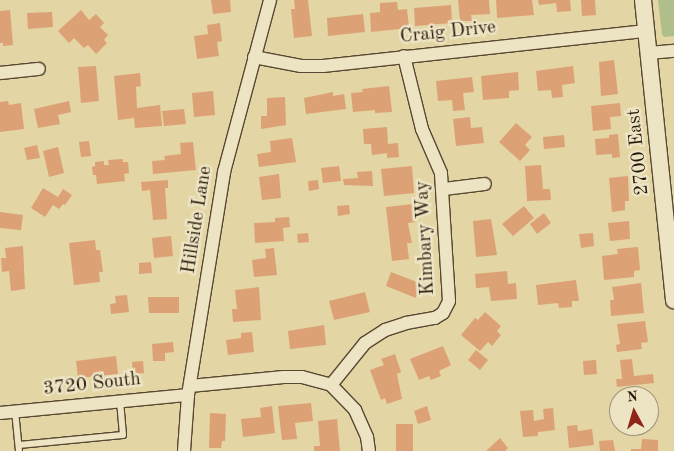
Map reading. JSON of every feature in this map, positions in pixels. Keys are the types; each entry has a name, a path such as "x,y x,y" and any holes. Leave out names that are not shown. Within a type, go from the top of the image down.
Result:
{"street":[{"name":"Hillside Lane","path":"184,451 189,391 224,172 270,0"},
{"name":"2700 East","path":"643,0 674,300"},
{"name":"Craig Drive","path":"254,57 301,66 646,31"},
{"path":"649,53 674,51"},
{"name":"Kimbary Way","path":"331,385 365,343 385,330 406,323 435,318 446,308 450,293 445,246 444,189 438,161 422,129 404,56"},
{"path":"0,73 39,69"},
{"path":"444,189 486,184"},
{"name":"3720 South","path":"0,413 120,401 284,377 302,377 331,385"},
{"path":"331,385 355,410 362,422 369,451"}],"lane":[{"path":"15,412 19,448 123,435 120,401"}],"green space":[{"path":"658,0 674,0 674,36 664,37 662,34"}],"building":[{"path":"211,0 230,0 231,12 213,14"},
{"path":"294,0 308,0 312,36 294,38 291,9 295,9"},
{"path":"458,0 489,0 490,14 471,15 472,21 460,21"},
{"path":"496,0 532,0 534,15 497,18"},
{"path":"538,0 570,0 571,11 557,12 556,3 539,5"},
{"path":"581,0 595,0 596,15 582,16"},
{"path":"397,2 398,10 407,9 409,28 371,32 370,13 380,12 380,3"},
{"path":"451,5 452,23 415,26 414,8"},
{"path":"10,10 13,45 3,46 3,43 0,43 0,11"},
{"path":"81,10 89,20 96,14 104,23 100,27 108,35 104,40 107,43 96,54 88,45 84,48 74,38 69,43 58,31"},
{"path":"52,12 53,27 28,29 27,13"},
{"path":"363,14 365,32 328,36 327,18"},
{"path":"220,23 222,41 217,42 219,56 197,59 194,36 208,34 207,25"},
{"path":"614,60 618,94 601,96 599,62"},
{"path":"96,66 99,101 81,103 78,67"},
{"path":"573,66 575,83 562,85 563,97 552,98 551,90 538,91 536,71"},
{"path":"518,72 519,90 509,91 509,98 483,100 481,76"},
{"path":"140,73 141,86 136,87 137,108 160,105 162,126 135,128 134,118 118,120 114,76"},
{"path":"472,77 474,92 463,93 465,110 453,111 452,100 438,101 436,81"},
{"path":"389,86 392,112 375,113 375,110 353,112 351,93 363,92 362,89"},
{"path":"213,91 215,115 194,117 192,93"},
{"path":"333,92 333,96 344,94 346,109 306,114 304,98"},
{"path":"285,97 286,125 261,129 261,116 267,116 267,98"},
{"path":"8,101 9,105 21,103 24,129 0,132 0,102"},
{"path":"69,101 71,112 58,115 60,124 38,128 34,109"},
{"path":"620,103 621,116 610,117 611,129 593,131 591,106"},
{"path":"184,109 186,124 164,126 162,111"},
{"path":"470,117 471,128 482,127 484,143 456,146 453,119"},
{"path":"516,123 532,137 525,145 530,150 520,161 499,142"},
{"path":"387,127 388,144 398,143 399,157 387,158 387,153 372,155 371,144 364,144 363,129"},
{"path":"618,134 620,157 612,158 612,154 596,155 595,139 609,138 609,135"},
{"path":"564,135 565,147 544,149 543,137"},
{"path":"292,138 296,162 259,167 257,154 271,152 270,141"},
{"path":"89,141 91,156 81,157 79,142"},
{"path":"193,142 196,170 153,174 152,161 165,160 164,156 181,154 180,143"},
{"path":"37,145 40,158 27,160 24,148"},
{"path":"58,147 64,173 49,177 43,151"},
{"path":"123,159 123,162 128,162 129,173 124,174 125,181 97,184 96,175 93,175 92,167 95,166 95,162 104,161 104,165 109,165 108,160"},
{"path":"541,165 543,189 550,189 551,200 527,201 525,166"},
{"path":"339,166 341,181 323,183 321,168"},
{"path":"412,166 414,193 384,196 381,169"},
{"path":"372,171 373,186 344,185 343,179 358,178 357,172"},
{"path":"279,174 281,198 262,200 259,177"},
{"path":"628,176 629,201 625,201 625,210 612,212 609,178"},
{"path":"168,180 168,188 165,188 167,219 153,220 150,190 142,191 141,182"},
{"path":"318,180 319,189 309,191 308,181"},
{"path":"43,188 58,197 63,189 72,195 65,205 63,204 59,209 53,205 45,217 31,208"},
{"path":"413,204 415,222 408,223 412,243 407,243 409,259 392,261 386,207"},
{"path":"349,205 350,214 338,216 337,206"},
{"path":"524,206 534,218 513,236 502,224"},
{"path":"0,212 23,215 21,230 0,228"},
{"path":"544,213 551,223 537,234 530,224"},
{"path":"289,217 290,227 283,228 284,241 255,243 254,223 275,222 275,218"},
{"path":"491,219 497,255 476,257 473,221"},
{"path":"629,221 630,239 610,241 608,223"},
{"path":"308,233 309,242 298,243 297,234"},
{"path":"593,233 594,246 581,248 579,234"},
{"path":"171,236 173,256 154,258 152,238"},
{"path":"95,240 96,250 100,250 103,272 99,272 100,282 74,285 69,243"},
{"path":"23,246 25,289 11,291 9,271 2,272 1,258 6,258 5,248"},
{"path":"638,247 640,270 634,271 634,277 604,280 602,256 618,254 617,249"},
{"path":"274,248 277,275 254,277 252,260 266,258 265,249"},
{"path":"151,262 152,273 139,274 139,263"},
{"path":"507,271 508,284 516,283 517,299 491,301 489,287 476,288 475,274"},
{"path":"391,272 422,284 416,298 386,286"},
{"path":"576,280 579,301 572,301 572,307 559,308 558,303 538,305 536,285"},
{"path":"641,283 644,313 611,316 610,300 614,300 612,287"},
{"path":"259,287 261,320 233,322 232,309 237,309 235,290"},
{"path":"365,292 370,312 334,320 329,301"},
{"path":"127,295 129,312 111,314 110,304 116,303 115,296"},
{"path":"148,297 179,297 179,313 149,313"},
{"path":"485,312 501,326 497,331 501,335 492,346 488,342 480,351 461,335 475,318 478,320"},
{"path":"645,321 648,342 641,343 642,349 617,352 616,345 620,344 617,324"},
{"path":"324,325 326,345 290,349 288,331"},
{"path":"252,332 254,352 228,355 226,340 241,338 241,333"},
{"path":"173,342 174,352 165,353 165,361 153,361 152,344"},
{"path":"443,346 451,365 439,371 441,376 431,380 429,376 419,380 410,359"},
{"path":"476,350 488,360 480,370 468,360"},
{"path":"395,354 401,372 397,374 402,399 387,404 385,398 381,400 370,370 384,365 381,359"},
{"path":"116,356 118,374 78,378 76,361"},
{"path":"632,359 634,376 653,374 654,383 617,386 616,379 622,379 620,360"},
{"path":"596,360 597,374 584,375 583,361"},
{"path":"143,361 144,373 133,374 132,362"},
{"path":"311,403 313,421 295,423 297,439 282,440 278,406"},
{"path":"272,406 275,433 243,437 241,419 261,417 260,408"},
{"path":"427,406 431,420 418,424 414,411"},
{"path":"553,408 555,430 538,432 538,436 523,437 520,411 533,410 534,421 544,419 543,409"},
{"path":"210,413 226,414 225,441 222,441 221,448 209,448"},
{"path":"337,419 340,451 314,451 314,446 320,446 318,421"},
{"path":"396,424 413,424 413,451 396,451"},
{"path":"577,425 578,431 592,429 594,445 569,448 567,426"},
{"path":"500,438 508,448 505,451 486,451"},
{"path":"642,439 658,440 658,451 631,451 631,449 641,449"},
{"path":"613,440 615,451 600,451 599,441"}]}
